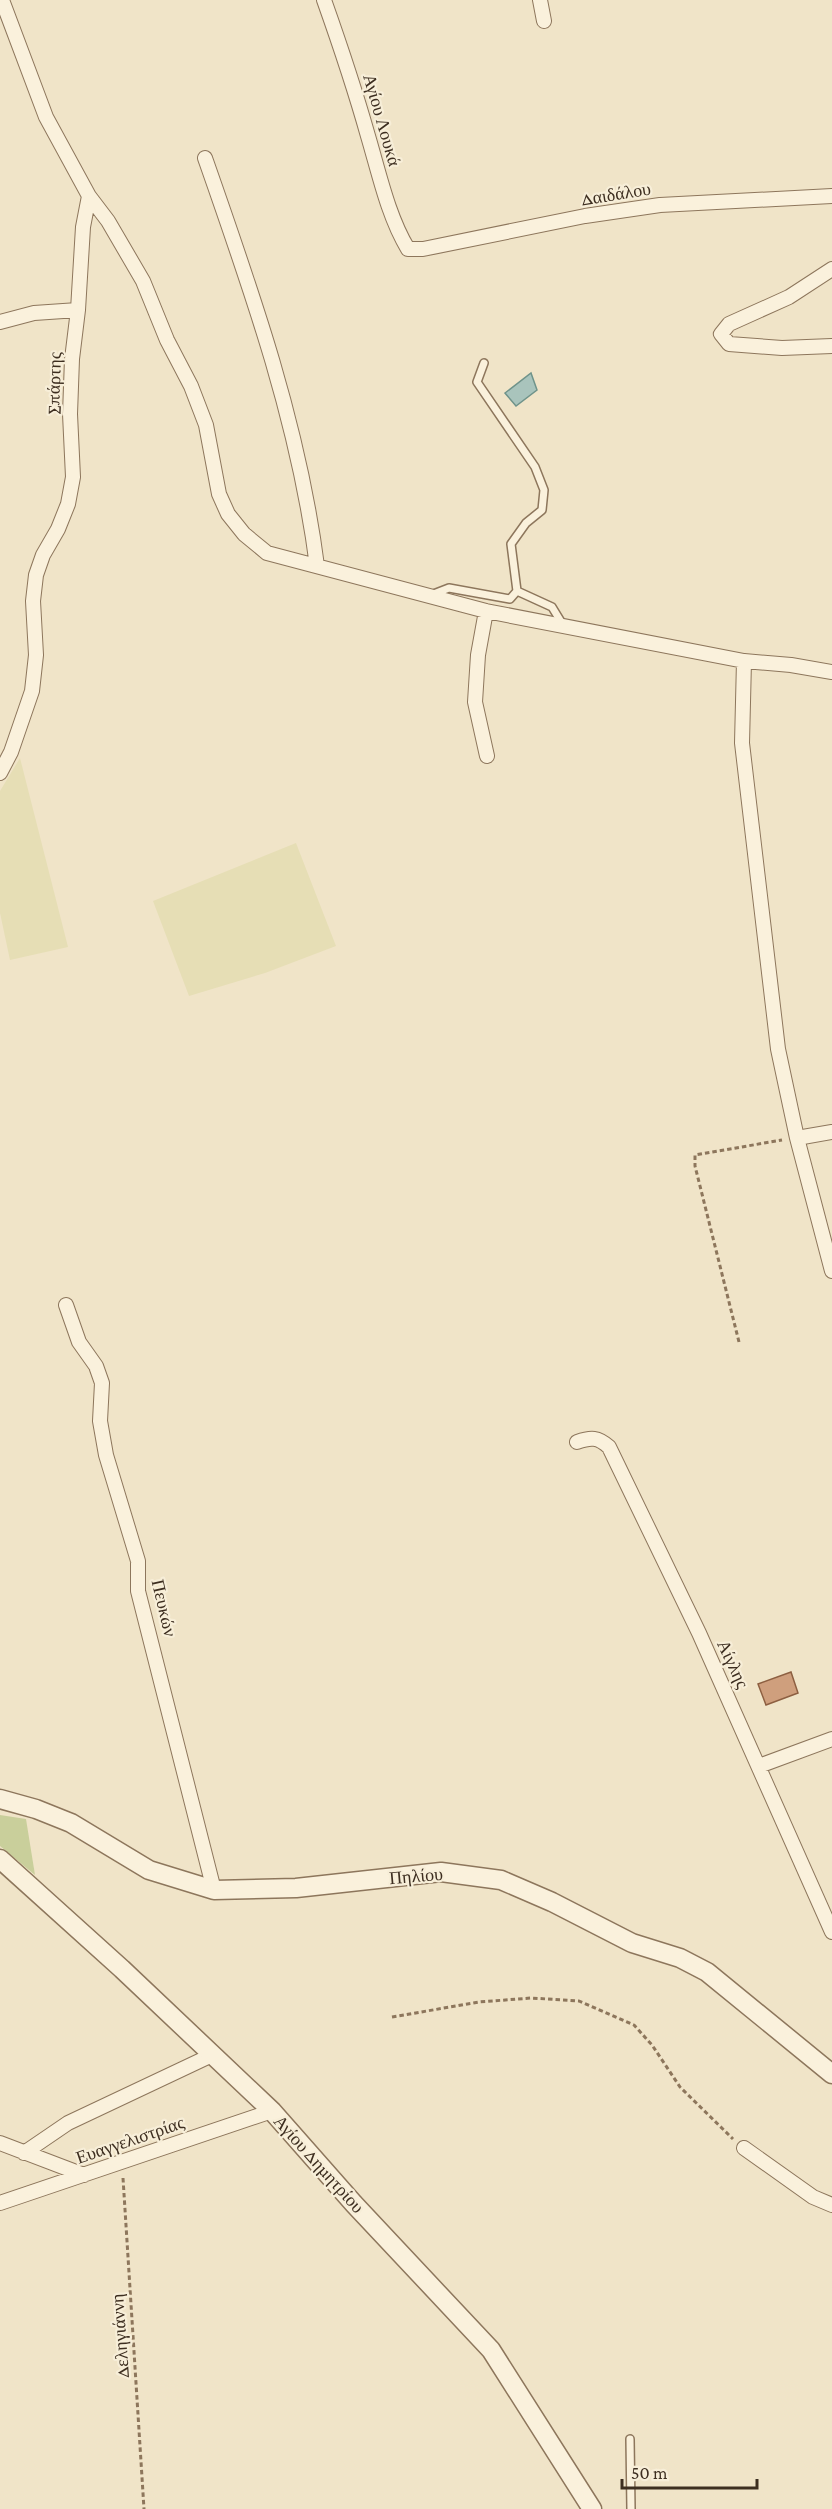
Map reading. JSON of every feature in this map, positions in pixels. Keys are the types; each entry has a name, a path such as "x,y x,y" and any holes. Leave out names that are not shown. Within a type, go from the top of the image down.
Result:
{"street":[{"path":"2,0 46,117 89,196 108,221 143,281 167,340 191,386 206,425 219,494 228,514 244,534 267,553 486,611 744,662 791,665 832,672"},
{"name":"Αγίου Λουκά","path":"324,0 346,62 378,172 408,249"},
{"path":"540,0 544,21"},
{"path":"205,158 255,302 281,388 305,489 317,566"},
{"name":"Σπάρτης","path":"0,773 11,752 32,691 36,655 33,601 36,575 43,555 58,529 68,504 73,477 72,359 78,310 82,227 89,196"},
{"name":"Δαιδάλου","path":"408,249 423,249 585,216 660,205 832,196"},
{"path":"832,269 789,297 729,324 721,334 729,345 782,348 832,346"},
{"path":"0,322 34,313 78,310"},
{"path":"486,611 476,678 476,702 487,756"},
{"path":"744,662 742,743 778,1049 797,1138 832,1271"},
{"path":"797,1138 832,1132"},
{"name":"Πευκών","path":"66,1305 79,1342 96,1366 102,1383 100,1421 106,1455 135,1550 138,1591 214,1890"},
{"name":"Αίγλης","path":"577,1442 590,1438 601,1440 609,1447 699,1633 832,1932"},
{"path":"759,1766 832,1739"},
{"name":"Πηλίου","path":"0,1799 36,1809 71,1823 149,1870 214,1890 296,1888 441,1872 501,1880 552,1902 632,1943 680,1958 707,1972 832,2074"},
{"name":"Αγίου Δημητρίου","path":"0,1859 105,1953 272,2111 354,2204 491,2350 592,2509"},
{"path":"24,2152 68,2123 212,2055"},
{"name":"Ευαγγελιστρίας","path":"0,2203 272,2111"},
{"path":"0,2143 84,2175"},
{"path":"744,2148 813,2197 832,2205"}],"lane":[{"path":"429,596 449,588 510,599 517,591 511,544 526,524 542,510 544,490 536,467 477,382 484,363"},
{"path":"517,591 552,607 563,625"},
{"path":"630,2439 631,2509"}],"path":[{"path":"739,1342 695,1166 695,1155 797,1138"},
{"path":"392,2017 479,2002 531,1998 579,2001 634,2025 652,2045 680,2087 721,2130 744,2148"},
{"name":"Δεληγιάννη","path":"122,2162 144,2509"}],"shaded area":[{"path":"20,758 68,947 10,960 0,913 0,791"},
{"path":"296,843 336,946 265,973 189,996 153,901"}],"green space":[{"path":"0,1815 26,1819 35,1875 0,1846"}],"water":[{"path":"531,373 537,390 516,406 505,393"}],"building":[{"path":"791,1672 798,1693 766,1705 758,1684"}]}
